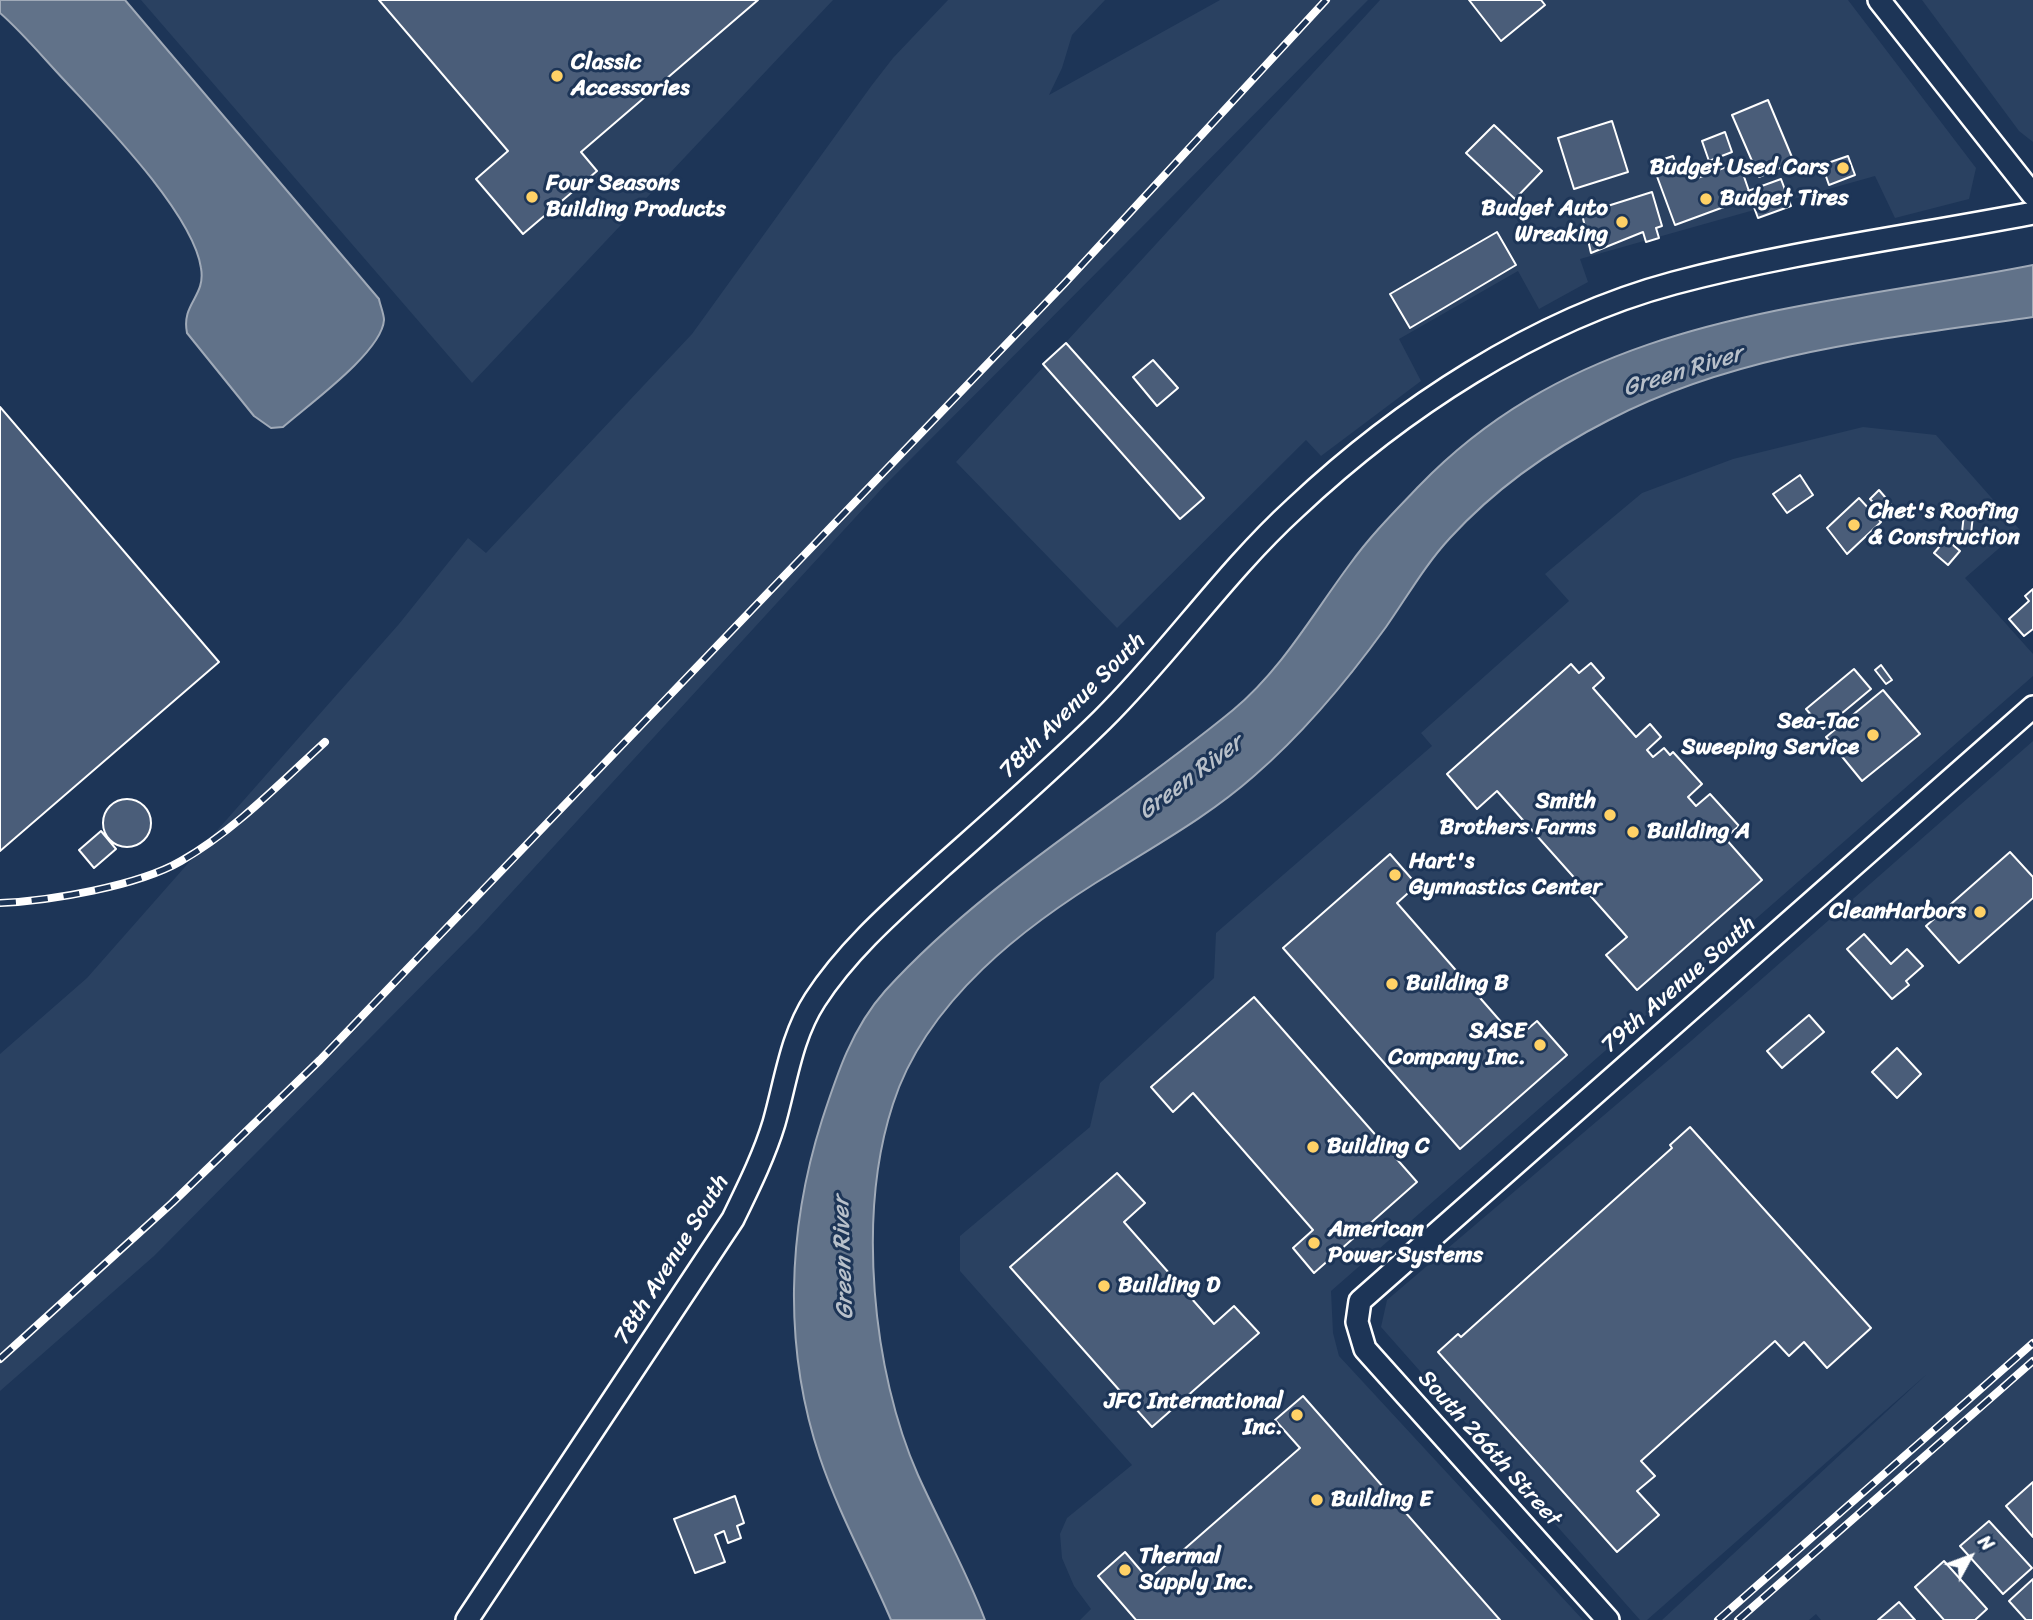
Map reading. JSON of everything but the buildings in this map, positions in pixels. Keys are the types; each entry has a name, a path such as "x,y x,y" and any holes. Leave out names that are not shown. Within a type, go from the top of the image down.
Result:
{"street":[{"path":"1879,0 2033,195"},
{"name":"78th Avenue South","path":"467,1620 733,1219 757,1170 774,1124 800,1026 823,989 894,909 1104,719 1261,540 1305,498 1384,432 1426,402 1523,345 1603,307 1672,283 2033,213"},
{"name":"79th Avenue South","path":"1360,1301 2033,707"},
{"name":"South 266th Street","path":"1360,1301 1357,1322 1364,1349 1608,1620"}],"shaded area":[{"path":"141,0 833,0 472,383"},
{"path":"948,0 1105,0 1072,35 1062,68 1049,95 1220,0 1368,0 886,484 478,929 154,1256 0,1391 0,1054 87,978 399,624 468,538 486,553 692,334 872,85 893,58"},
{"path":"1380,0 1848,0 1976,168 1969,199 1895,218 1875,176 1580,259 1588,282 1539,309 1518,271 1399,339 1421,381 1321,456 1306,440 1117,628 956,462"},
{"path":"1922,0 2033,0 2033,142 2019,131"},
{"path":"1863,427 1936,435 2020,530 1965,578 2033,654 2033,676 1331,1291 1333,1333 1339,1356 1583,1620 1080,1620 1091,1609 1074,1586 1062,1558 1060,1534 1067,1518 1132,1465 960,1271 960,1236 1090,1127 1100,1083 1214,978 1216,933 1432,746 1421,733 1569,601 1545,574 1642,493 1733,459"},
{"path":"2033,741 2033,1620 1821,1620 1816,1614 1809,1620 1662,1620 1927,1374 1647,1620 1640,1620 1381,1327 1387,1300 1691,1041"}],"water":[{"path":"0,0 125,0 379,299 384,320 371,347 342,377 283,427 271,428 254,416 187,333 187,314 202,278 195,246 182,222 124,145 0,13"},
{"name":"Green River","path":"2033,265 2033,317 1816,351 1710,378 1609,420 1524,472 1467,520 1441,548 1356,667 1308,724 1273,759 1204,815 1047,916 1014,941 954,999 929,1032 908,1067 893,1104 882,1147 875,1194 875,1292 880,1341 902,1434 985,1620 891,1620 820,1458 808,1416 795,1332 796,1246 810,1162 840,1069 873,1005 966,913 1054,844 1189,745 1251,694 1296,641 1374,534 1419,486 1484,429 1554,385 1628,352 1706,327 1786,309"}],"railway":[{"path":"0,1359 172,1203 320,1060 1065,283 1326,0"},
{"path":"0,903 93,891 163,870 201,849 238,821 325,742"},
{"path":"1718,1620 2033,1343"},
{"path":"1738,1620 2033,1361"}],"place":[{"name":"Classic Accessories","path":"557,76"},
{"name":"Budget Used Cars","path":"1843,168"},
{"name":"Four Seasons Building Products","path":"532,197"},
{"name":"Budget Tires","path":"1706,199"},
{"name":"Budget Auto Wreaking","path":"1622,222"},
{"name":"Chet's Roofing & Construction","path":"1854,525"},
{"name":"Sea-Tac Sweeping Service","path":"1873,735"},
{"name":"Smith Brothers Farms","path":"1610,815"},
{"name":"Building A","path":"1633,832"},
{"name":"Hart's Gymnastics Center","path":"1395,875"},
{"name":"CleanHarbors","path":"1980,912"},
{"name":"Building B","path":"1392,984"},
{"name":"SASE Company Inc.","path":"1540,1045"},
{"name":"Building C","path":"1313,1147"},
{"name":"American Power Systems","path":"1314,1243"},
{"name":"Building D","path":"1104,1286"},
{"name":"JFC International Inc.","path":"1297,1415"},
{"name":"Building E","path":"1317,1500"},
{"name":"Thermal Supply Inc.","path":"1125,1570"}]}
